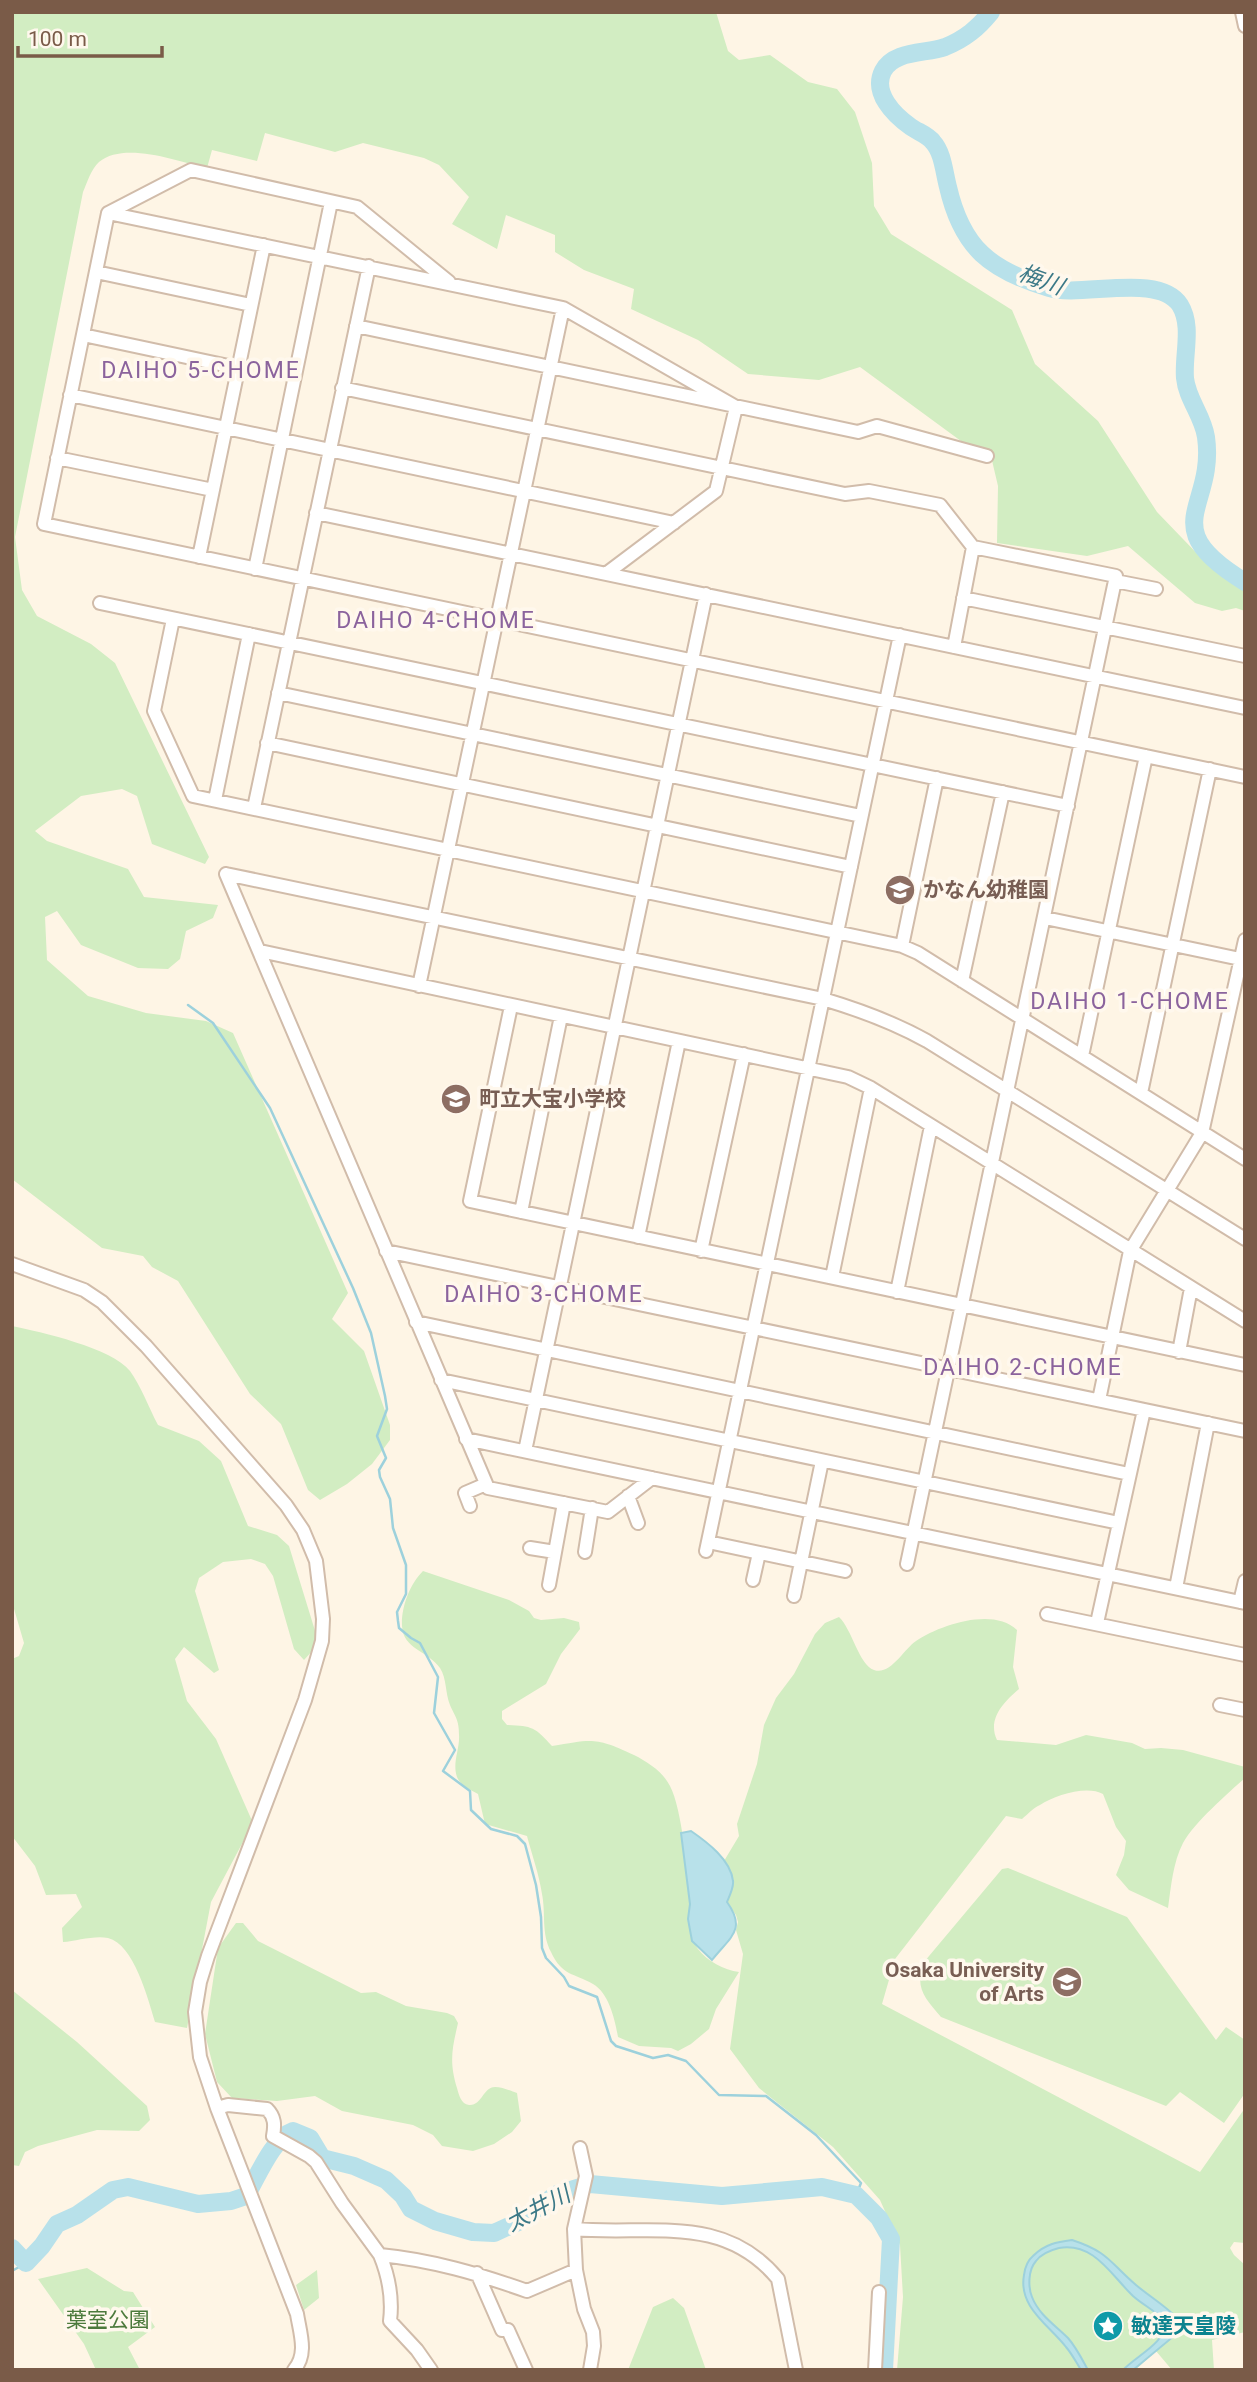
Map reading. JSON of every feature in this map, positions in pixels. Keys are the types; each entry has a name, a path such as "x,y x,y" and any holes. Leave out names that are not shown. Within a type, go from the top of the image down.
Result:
{"street":[{"path":"1242,12 1245,26"},
{"path":"108,213 191,170 357,207 452,284"},
{"path":"255,569 331,202"},
{"path":"108,213 563,308 736,407"},
{"path":"108,213 44,524 1245,777"},
{"path":"199,557 264,245"},
{"path":"254,808 369,266"},
{"path":"96,272 251,305"},
{"path":"419,986 563,308"},
{"path":"356,326 858,432 877,426 987,456"},
{"path":"83,335 238,368"},
{"path":"342,388 845,494 869,491 940,505 974,547 1116,576 907,1564"},
{"path":"70,395 674,523"},
{"path":"607,573 716,491 736,407"},
{"path":"57,458 213,490"},
{"path":"316,513 1245,708"},
{"path":"954,647 974,547"},
{"path":"1115,581 1156,589"},
{"path":"525,1451 706,594"},
{"path":"963,598 1245,656"},
{"path":"100,603 1068,806"},
{"path":"173,619 154,711 192,796 902,946 1245,1158"},
{"path":"215,800 249,634"},
{"path":"845,1571 759,1553 707,1546 901,635"},
{"path":"278,693 861,816"},
{"path":"267,743 851,867"},
{"path":"1082,1056 1146,756"},
{"path":"1141,1093 1210,769"},
{"path":"902,946 937,778"},
{"path":"962,981 1003,792"},
{"path":"652,1478 608,1512 488,1488 226,874 823,999 862,1010 899,1026 1245,1239"},
{"path":"1045,918 1243,960"},
{"path":"1099,1400 1130,1251 1202,1133 1243,960 1245,940"},
{"path":"260,951 848,1077 872,1088 1245,1321"},
{"path":"511,1006 470,1201 1245,1366"},
{"path":"521,1212 561,1016"},
{"path":"638,1237 679,1041"},
{"path":"701,1251 744,1054"},
{"path":"832,1278 872,1088"},
{"path":"897,1292 931,1126"},
{"path":"386,1251 1245,1431"},
{"path":"12,1264 83,1290 102,1302 146,1346 286,1505 303,1530 316,1562 323,1619 322,1641 300,1713 240,1868 200,1982 195,2012 200,2057 217,2108 298,2314 303,2348 294,2370"},
{"path":"1179,1352 1191,1288"},
{"path":"416,1322 1129,1474"},
{"path":"441,1380 1119,1523"},
{"path":"1097,1623 1144,1410"},
{"path":"1176,1588 1208,1423"},
{"path":"466,1439 1243,1602 1245,1581"},
{"path":"794,1596 822,1461"},
{"path":"470,1506 465,1493 486,1484"},
{"path":"628,1496 638,1523"},
{"path":"549,1585 564,1503"},
{"path":"585,1552 592,1508"},
{"path":"530,1548 555,1552"},
{"path":"753,1580 759,1553"},
{"path":"1047,1614 1245,1655"},
{"path":"1220,1705 1245,1710"},
{"path":"217,2108 228,2105 267,2109 272,2115 278,2139 316,2162 380,2255 387,2272 392,2302 390,2321 431,2370"},
{"path":"580,2148 586,2176 574,2229 576,2270 584,2309 593,2332 590,2370"},
{"path":"574,2229 687,2230 708,2234 736,2246 771,2270 778,2279 796,2370"},
{"path":"380,2255 425,2261 477,2273 527,2291 576,2270"},
{"path":"477,2273 502,2330 508,2330 526,2370"},
{"path":"875,2370 879,2292"}],"green space":[{"path":"12,12 716,12 728,51 739,60 770,55 808,82 837,89 855,112 872,163 874,206 891,234 1012,310 1035,364 1098,421 1157,512 1209,566 1245,588 1245,611 1236,608 1222,611 1195,603 1128,546 1087,556 997,543 998,486 990,452 965,444 860,367 819,380 748,374 698,340 631,309 634,289 584,270 555,252 555,235 506,215 497,249 452,224 469,197 439,165 424,158 363,143 335,152 265,133 257,161 212,150 207,168 166,157 136,153 122,153 99,162 91,172 83,192 15,537 22,590 37,616 91,644 115,663 209,857 205,864 152,844 137,796 122,789 81,796 35,831 47,841 128,869 144,897 218,905 213,918 186,931 180,959 168,969 138,968 81,945 57,911 45,917 47,960 88,996 146,1013 206,1021 233,1033 348,1293 332,1319 364,1351 390,1425 390,1440 372,1464 347,1484 320,1500 308,1490 281,1424 250,1394 178,1281 152,1267 143,1256 102,1248 12,1179"},
{"path":"12,1326 75,1342 121,1363 134,1377 158,1425 199,1441 221,1461 248,1526 277,1535 289,1546 316,1634 314,1649 304,1660 294,1649 273,1576 265,1564 251,1559 223,1562 199,1578 195,1591 219,1670 214,1673 184,1647 175,1659 187,1701 216,1739 253,1823 211,1902 187,2028 155,2022 139,1974 117,1942 97,1937 63,1942 62,1928 82,1907 76,1894 46,1895 35,1866 12,1836 12,1659 19,1656 24,1643 12,1602"},
{"path":"423,1571 509,1600 529,1611 534,1618 564,1618 579,1622 580,1629 561,1654 546,1684 502,1711 502,1719 507,1725 533,1729 552,1746 586,1741 611,1745 650,1764 670,1786 684,1842 690,1926 695,1944 711,1961 739,1972 716,2009 709,2029 691,2044 678,2051 639,2046 618,2037 613,2015 599,1988 564,1970 555,1960 546,1938 541,1887 527,1836 485,1824 478,1794 463,1785 457,1777 455,1766 458,1725 448,1700 442,1672 435,1662 411,1645 403,1634 405,1604 410,1589"},
{"path":"839,1617 864,1661 869,1667 880,1671 891,1666 916,1641 952,1624 981,1619 994,1620 1007,1623 1017,1630 1013,1667 1019,1689 1003,1705 996,1718 994,1732 997,1740 1056,1745 1086,1735 1132,1743 1145,1749 1183,1750 1245,1767 1245,1778 1203,1818 1183,1843 1171,1883 1168,1908 1129,1890 1116,1875 1126,1841 1116,1827 1103,1794 1096,1791 1071,1792 1046,1801 1022,1819 1006,1816 895,1959 882,2004 1200,2172 1245,2108 1245,2243 1234,2242 1230,2248 1245,2265 1245,2332 1212,2340 1214,2370 1172,2370 1156,2351 1135,2370 897,2370 903,2297 900,2245 880,2200 833,2147 759,2088 730,2049 743,1954 736,1930 736,1915 727,1903 733,1881 724,1861 739,1836 737,1824 757,1764 764,1725 776,1698 794,1674 815,1634 825,1623"},
{"path":"1008,1868 1127,1917 1216,2040 1226,2027 1245,2040 1245,2093 1224,2123 1180,2092 1166,2106 941,2017 935,2010 921,1986 924,1962 1002,1869"},
{"path":"236,1923 243,1923 258,1941 361,1993 376,1992 406,2006 454,2016 458,2023 452,2063 461,2099 466,2104 473,2105 488,2090 495,2087 517,2093 521,2121 512,2132 494,2144 473,2151 442,2146 433,2135 413,2125 342,2111 315,2096 277,2101 232,2098 217,2082 205,2034 218,1948"},
{"path":"12,1990 77,2042 147,2106 150,2120 139,2131 97,2130 38,2146 25,2152 19,2166 12,2165"},
{"name":"葉室公園","path":"87,2268 124,2291 133,2292 155,2327 128,2347 140,2370 96,2370 84,2344 38,2279"},
{"path":"317,2270 319,2298 304,2310 296,2285"},
{"path":"673,2298 684,2308 706,2370 628,2370 653,2307"}],"water":[{"path":"691,1831 723,1859 733,1881 727,1902 736,1920 736,1927 730,1939 712,1960 692,1941 688,1919 690,1904 681,1833"},
{"path":"1072,2240 1102,2254 1176,2317 1179,2325 1174,2336 1133,2370 1123,2370 1161,2337 1166,2323 1133,2296 1092,2255 1071,2247 1053,2250 1036,2261 1031,2269 1030,2279 1035,2303 1071,2342 1088,2370 1081,2370 1068,2350 1030,2306 1023,2286 1029,2260 1047,2246"}],"waterway":[{"name":"梅川","path":"991,12 971,32 952,44 902,56 888,64 880,79 886,103 936,146 961,226 982,254 995,264 1010,273 1049,288 1155,290 1170,295 1180,305 1187,331 1186,386 1206,437 1207,462 1195,516 1195,530 1202,546 1217,563 1245,582"},
{"path":"188,1005 213,1023 270,1108 371,1333 387,1409 377,1436 386,1458 379,1470 380,1477 390,1499 393,1528 406,1565 406,1594 397,1612 399,1628 420,1643 438,1677 434,1713 455,1750 443,1771 470,1791 471,1810 491,1829 517,1836 525,1844 536,1885 542,1948 546,1958 569,1986 597,1997 611,2041 616,2046 653,2058 668,2055 686,2061 719,2095 766,2096 816,2135 861,2183 856,2195"},
{"name":"太井川","path":"12,2248 26,2263 57,2224 77,2215 113,2190 128,2187 198,2204 231,2201 246,2196 272,2150 293,2131 310,2138 322,2158 354,2166 386,2180 403,2196 411,2209 435,2221 473,2232 494,2233 518,2222 557,2194 590,2184 722,2196 822,2187 856,2195 879,2218 891,2239 884,2370"},
{"path":"12,2271 26,2263"}],"place":[{"name":"かなん幼稚園","path":"900,890"},
{"name":"町立大宝小学校","path":"456,1099"},
{"name":"Osaka University of Arts","path":"1067,1982"},
{"name":"敏達天皇陵","path":"1108,2326"}],"district":[{"name":"DAIHO 5-CHOME","path":"201,370"},
{"name":"DAIHO 4-CHOME","path":"436,620"},
{"name":"DAIHO 1-CHOME","path":"1130,1001"},
{"name":"DAIHO 3-CHOME","path":"544,1294"},
{"name":"DAIHO 2-CHOME","path":"1023,1367"}]}
